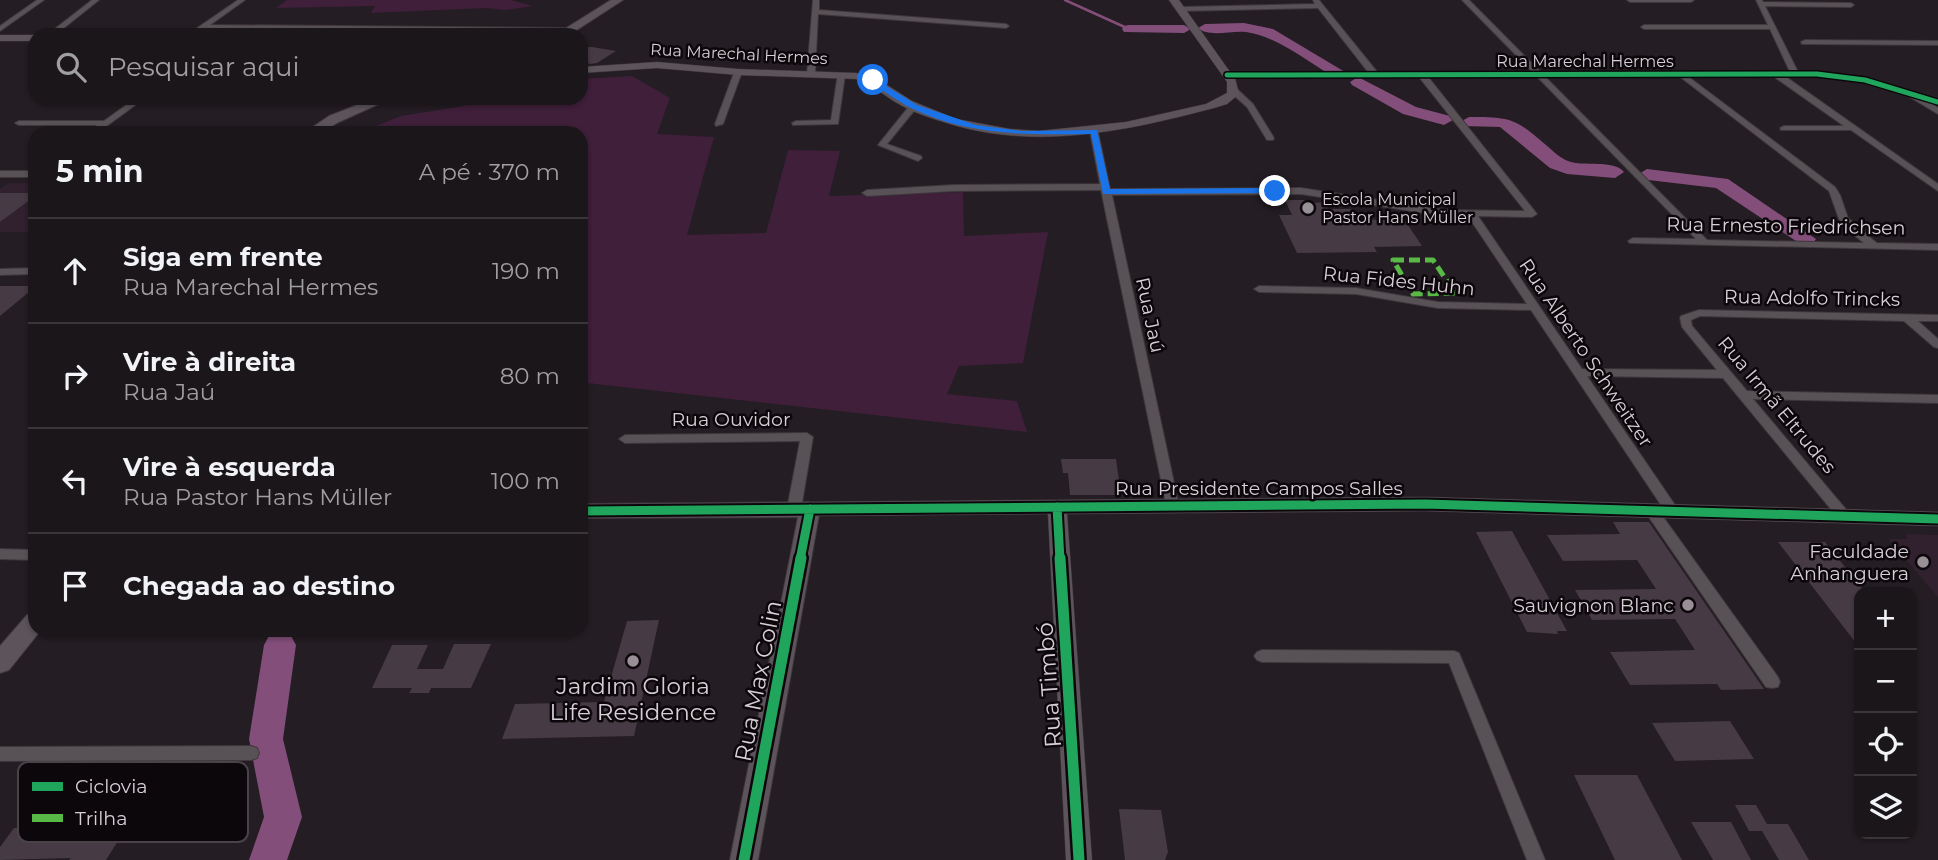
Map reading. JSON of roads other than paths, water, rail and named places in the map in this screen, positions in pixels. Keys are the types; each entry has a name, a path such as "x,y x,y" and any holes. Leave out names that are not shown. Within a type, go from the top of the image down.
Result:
{"main road":[{"path":"572,28 618,0"},
{"path":"323,126 368,105"},
{"name":"Rua Presidente Campos Salles","path":"588,511 802,509"},
{"name":"Rua Max Colin","path":"744,860 802,509"},
{"path":"0,663 28,629"}],"street":[{"path":"0,29 41,0"},
{"path":"60,28 96,0"},
{"path":"203,27 242,0"},
{"path":"811,74 816,0"},
{"path":"1465,0 1704,242"},
{"path":"1630,0 1691,0"},
{"path":"1630,0 1641,9"},
{"path":"1795,74 1760,2 1851,5"},
{"path":"1177,4 1318,3 1375,75"},
{"path":"1177,4 1227,75 1234,91 1253,110 1270,138"},
{"path":"815,12 1006,26"},
{"path":"203,27 275,28"},
{"path":"1644,27 1772,27"},
{"path":"0,38 28,38"},
{"path":"1805,42 1938,43"},
{"name":"Rua Marechal Hermes","path":"588,70 657,65 738,72 841,75 873,80 914,106 954,121 998,131 1094,132 1129,127 1216,104 1227,99 1234,91"},
{"path":"719,124 738,72"},
{"path":"1682,74 1832,190 1838,198 1840,214 1875,246"},
{"path":"1776,74 1938,188"},
{"name":"Rua Marechal Hermes","path":"1227,75 1795,74 1849,77 1938,102"},
{"path":"796,123 835,122 841,75"},
{"path":"1422,75 1532,214"},
{"path":"1911,94 1938,112"},
{"path":"103,126 132,105"},
{"path":"914,106 882,145 918,158"},
{"path":"19,123 106,124"},
{"path":"1784,128 1853,128"},
{"name":"Rua Jaú","path":"1094,132 1172,506"},
{"path":"0,174 28,174"},
{"path":"867,193 943,189 1301,191 1383,205 1472,215 1532,214"},
{"name":"Rua Alberto Schweitzer","path":"1472,215 1672,511"},
{"name":"Rua Ernesto Friedrichsen","path":"1633,241 1938,247"},
{"path":"0,272 28,271"},
{"name":"Rua Fides Huhn","path":"1259,289 1356,291 1438,305 1534,307"},
{"name":"Rua Adolfo Trincks","path":"1685,318 1699,313 1938,318"},
{"name":"Rua Irmã Eltrudes","path":"1685,318 1686,327 1844,516"},
{"path":"1908,318 1938,345"},
{"path":"1578,372 1726,374"},
{"path":"1743,396 1938,399"},
{"name":"Rua Ouvidor","path":"625,439 807,437 802,509"},
{"name":"Rua Presidente Campos Salles","path":"802,509 1425,504 1938,519"},
{"name":"Rua Timbó","path":"1057,507 1079,860"},
{"path":"1650,510 1772,682"},
{"path":"0,554 28,555"},
{"path":"1262,656 1454,657 1536,860"},
{"path":"0,754 251,753"}],"waterway":[{"path":"1065,0 1129,29"},
{"path":"1205,28 1244,27 1268,32 1337,72"},
{"path":"1129,29 1184,29"},
{"path":"1358,82 1409,110 1444,120"},
{"path":"1469,122 1504,122 1519,131 1557,164 1574,170 1615,172"},
{"path":"1647,175 1721,183 1806,239"},
{"path":"268,860 283,817 266,739 280,645"}],"place":[{"name":"Escola Municipal Pastor Hans Müller","path":"1308,208"},
{"name":"Faculdade Anhanguera","path":"1923,562"},
{"name":"Sauvignon Blanc","path":"1688,605"},
{"name":"Jardim Gloria Life Residence","path":"633,661"}]}
